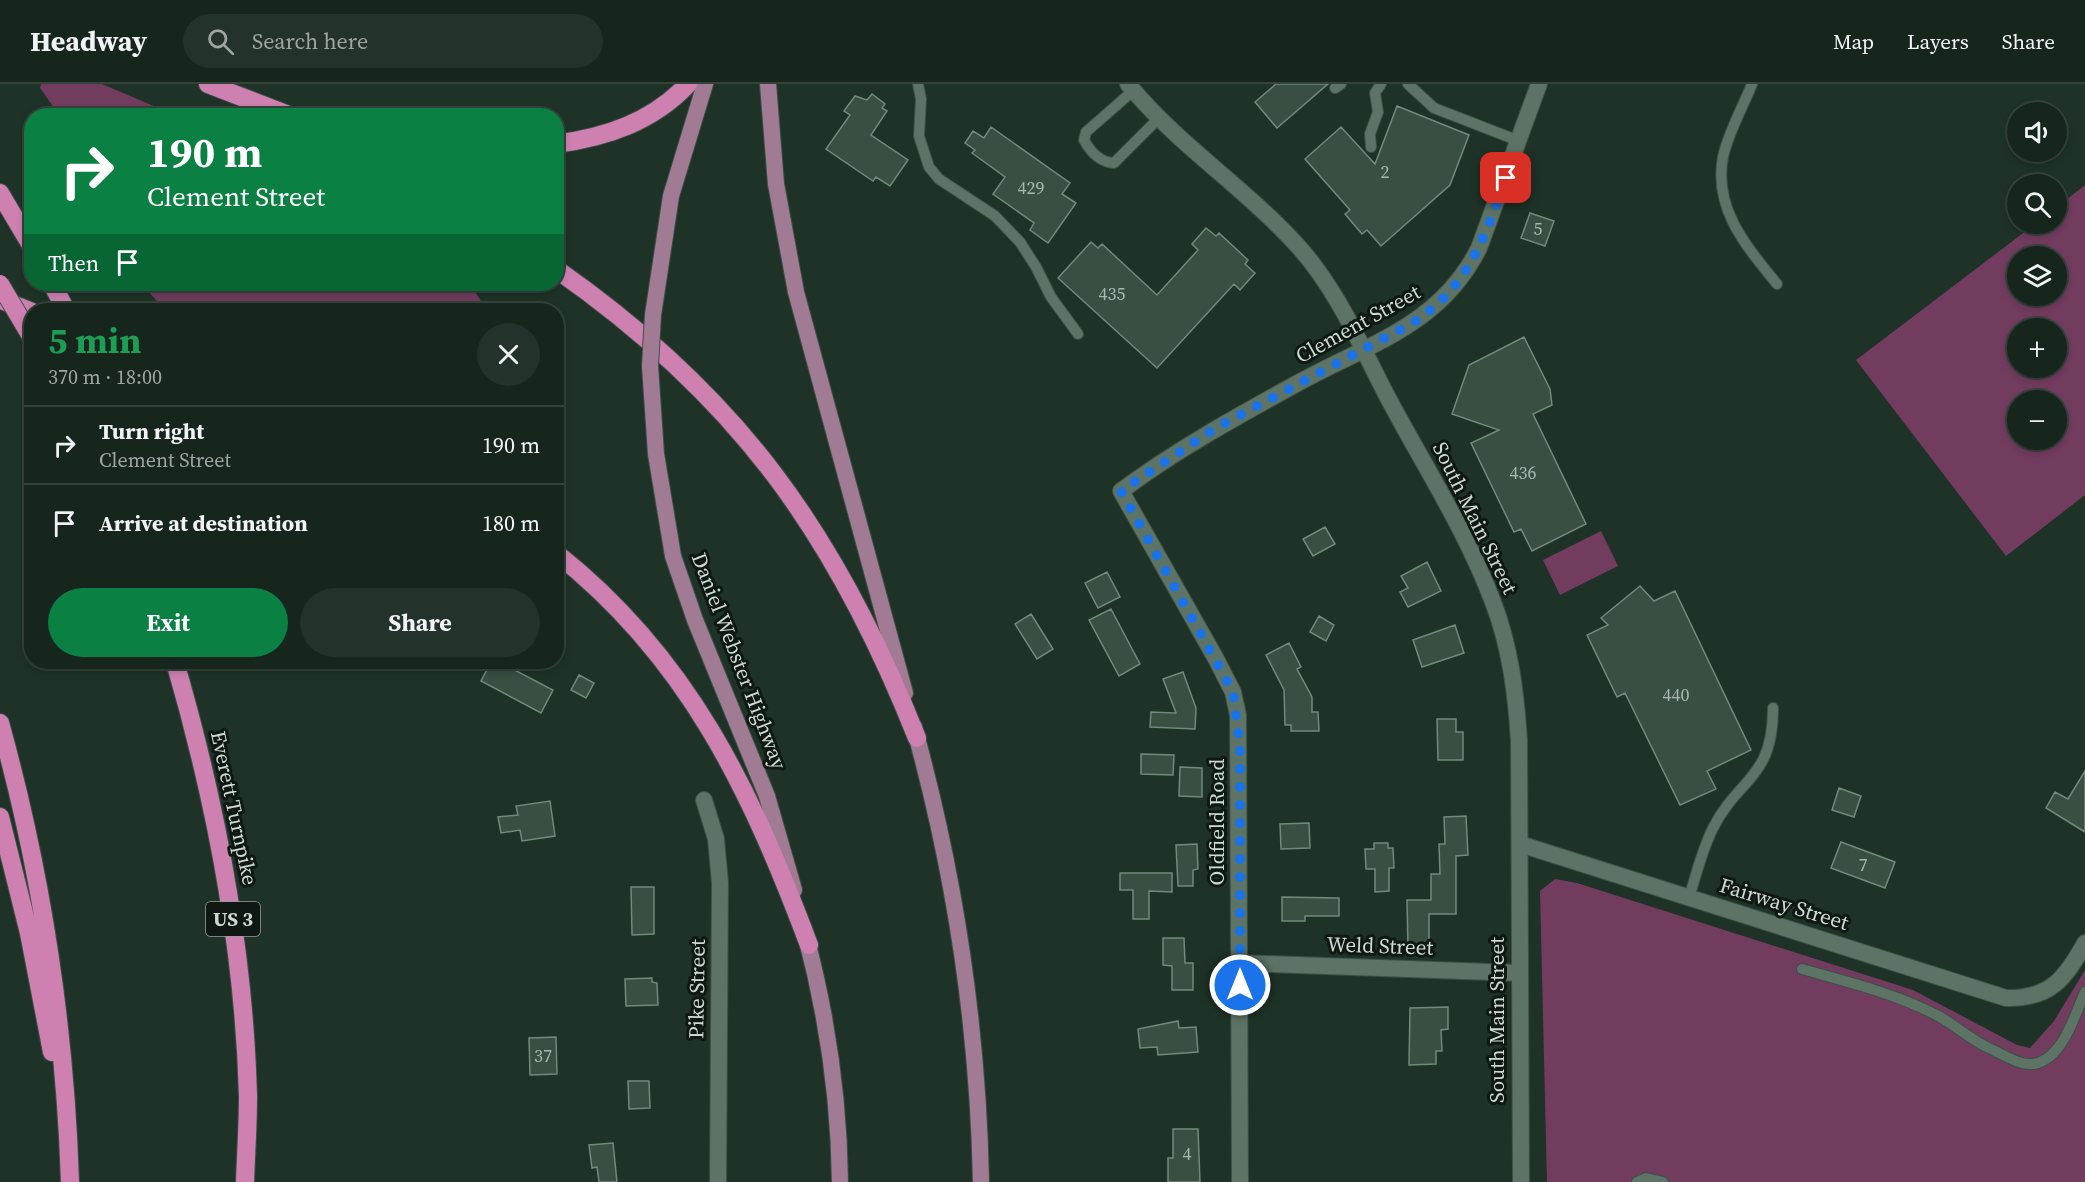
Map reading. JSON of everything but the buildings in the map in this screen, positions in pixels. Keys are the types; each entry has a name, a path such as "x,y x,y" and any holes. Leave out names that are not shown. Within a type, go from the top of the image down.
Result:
{"highway":[{"path":"564,142 606,134 635,123 662,107 688,84"},
{"path":"215,87 256,108"},
{"path":"215,87 270,108"},
{"path":"0,194 24,233"},
{"path":"564,276 629,324 688,375 728,415 765,461 814,529 850,588 881,651 917,738"},
{"path":"0,284 24,324"},
{"path":"0,299 24,309"},
{"path":"564,560 629,620 659,654 701,713 727,758 758,821 808,945"},
{"name":"Everett Turnpike","path":"177,669 194,724 230,893 241,982 246,1060 248,1129 245,1182"},
{"path":"0,723 27,827 48,940 64,1065 70,1174"},
{"path":"0,818 42,999 70,1174"}],"main road":[{"name":"Daniel Webster Highway","path":"705,84 672,196 653,315 650,366 656,454 673,556 694,620 767,796 808,945 824,1014 835,1084 840,1182"},
{"path":"768,84 776,184 796,292 917,738 948,871 963,961 976,1073 981,1182"}],"street":[{"name":"Clement Street","path":"1121,491 1214,429 1425,316 1460,282 1479,248 1539,84"},
{"name":"South Main Street","path":"1131,87 1160,117 1298,245 1324,281 1364,348 1472,556 1497,613 1508,651 1516,695 1520,844 1518,973 1521,1182"},
{"name":"Oldfield Road","path":"1121,491 1233,692 1240,746 1240,1182"},
{"name":"Pike Street","path":"704,800 716,839 720,883 718,1182"},
{"name":"Fairway Street","path":"1520,844 1903,964 1988,995 2006,998 2036,996 2063,978 2085,943"},
{"name":"Weld Street","path":"1240,963 1518,973"}],"lane":[{"path":"918,84 921,99 918,136 929,167 939,179 995,216 1020,242 1051,297 1078,334"},
{"path":"1371,147 1371,134 1378,111 1375,93 1381,84"},
{"path":"1408,84 1434,108 1519,141"},
{"path":"1752,84 1723,156 1721,179 1724,200 1744,243 1777,284"},
{"path":"1131,87 1086,132 1084,140 1096,156 1106,162 1114,163 1160,117"},
{"path":"1689,898 1712,829 1721,814 1758,772 1766,755 1771,737 1773,708"},
{"path":"1802,969 1920,1008 1939,1016 1983,1046 2021,1062 2033,1064 2041,1062 2060,1047 2085,992"},
{"path":"1636,1182 1646,1178 1663,1182"}],"shaded area":[{"path":"41,84 102,84 159,108 54,108 40,88"},
{"path":"2085,185 2085,495 2006,556 1856,360 2022,234 2067,234 2067,199"},
{"path":"148,291 474,291 482,303 158,303"},
{"path":"1601,531 1618,566 1560,595 1543,560"},
{"path":"1555,879 1577,883 1913,990 2017,1045 2030,1048 2054,1021 2085,970 2085,1182 1547,1182 1540,891"}],"route":[{"path":"1240,985 1240,746 1238,715 1233,692 1121,491 1214,429 1425,316 1451,293 1469,269 1506,178"}]}
